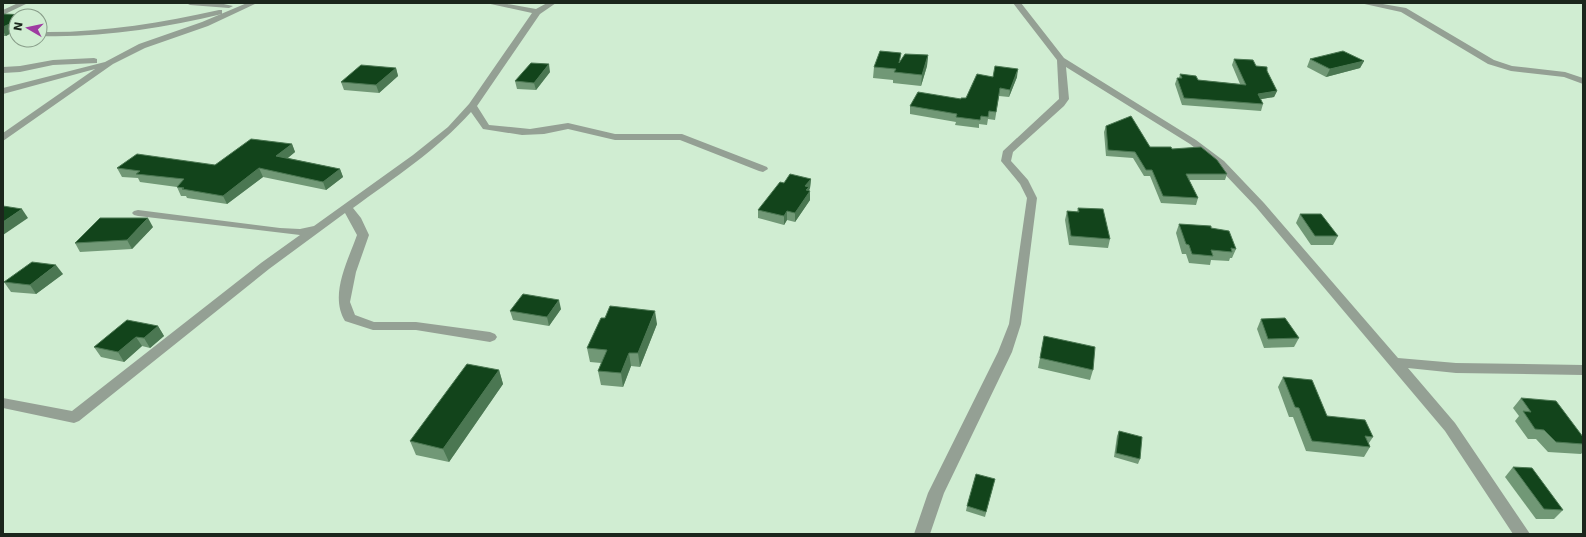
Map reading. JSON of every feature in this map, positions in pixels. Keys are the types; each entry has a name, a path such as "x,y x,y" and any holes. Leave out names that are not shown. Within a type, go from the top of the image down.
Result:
{"street":[{"path":"3,13 24,3"},
{"path":"190,3 240,7"},
{"path":"48,34 116,32 240,7 252,3"},
{"path":"490,3 537,12"},
{"path":"3,403 74,417 265,266 417,157 451,129 472,106 537,12 552,3"},
{"path":"1017,3 1061,60 1193,142 1220,163 1260,205 1450,427 1522,534"},
{"path":"1364,3 1393,7 1408,12 1491,62 1511,68 1565,75 1583,81"},
{"path":"3,138 110,62 142,46 205,24 240,7"},
{"path":"922,534 936,493 1005,352 1015,324 1032,198 1029,188 1023,179 1006,161 1008,151 1061,104 1064,99 1061,60"},
{"path":"3,70 15,70 46,63 64,61 110,62"},
{"path":"3,91 110,62"},
{"path":"472,106 486,127 502,131 525,132 575,126 614,136 637,138 670,136 682,137 763,169"},
{"path":"346,207 355,218 363,235 350,272 344,302 350,318 373,326 416,326 490,337"},
{"path":"138,213 280,231 300,232 318,228"},
{"path":"1394,362 1456,368 1583,370"}],"building":[{"path":"3,14 8,14 8,25 3,27"},
{"path":"880,51 901,53 899,63 905,54 928,55 922,75 894,72 896,69 874,67"},
{"path":"1343,51 1364,61 1330,69 1310,59"},
{"path":"1234,59 1253,60 1256,66 1267,67 1267,71 1277,91 1258,94 1263,104 1184,98 1177,78 1182,78 1180,74 1196,76 1198,80 1246,85"},
{"path":"531,63 549,64 534,83 515,81"},
{"path":"361,65 396,68 376,85 341,82"},
{"path":"995,66 1018,69 1010,90 1000,88 996,112 989,111 988,117 981,116 980,120 956,117 957,114 910,106 918,92 961,99 966,98 977,74 993,77"},
{"path":"1131,116 1150,147 1171,147 1172,149 1201,147 1217,160 1227,174 1186,174 1198,198 1163,196 1152,170 1146,170 1135,152 1108,150 1106,126"},
{"path":"251,139 292,144 276,156 340,169 323,182 259,168 223,196 177,187 184,179 136,174 140,171 117,168 137,154 215,165"},
{"path":"790,174 811,179 805,186 809,187 806,190 810,191 795,213 787,211 784,216 758,210 780,182 784,183"},
{"path":"3,206 22,209 3,222"},
{"path":"1078,208 1103,209 1110,239 1071,236 1067,211 1079,212"},
{"path":"1300,214 1321,214 1338,236 1315,236"},
{"path":"100,218 148,218 127,240 75,243"},
{"path":"1179,224 1211,226 1211,228 1229,231 1236,249 1231,248 1232,252 1211,250 1213,256 1192,254 1189,245 1186,244"},
{"path":"32,262 56,265 30,285 4,282"},
{"path":"523,294 559,300 547,317 510,311"},
{"path":"610,306 655,311 638,353 629,353 621,373 598,371 607,350 587,348 601,318 605,318"},
{"path":"1285,318 1299,338 1268,339 1261,319"},
{"path":"127,320 158,326 144,338 136,337 118,352 94,347"},
{"path":"1044,336 1095,347 1093,370 1040,358"},
{"path":"467,364 499,370 443,449 410,441"},
{"path":"1283,377 1312,380 1327,416 1365,420 1373,437 1365,436 1370,447 1312,441 1299,408 1295,407"},
{"path":"1521,398 1556,401 1583,437 1583,444 1556,442 1544,430 1535,429 1523,411 1531,412"},
{"path":"1119,431 1142,437 1140,459 1116,453"},
{"path":"1513,467 1532,468 1563,510 1544,509"},
{"path":"976,474 995,479 986,512 967,506"}]}
